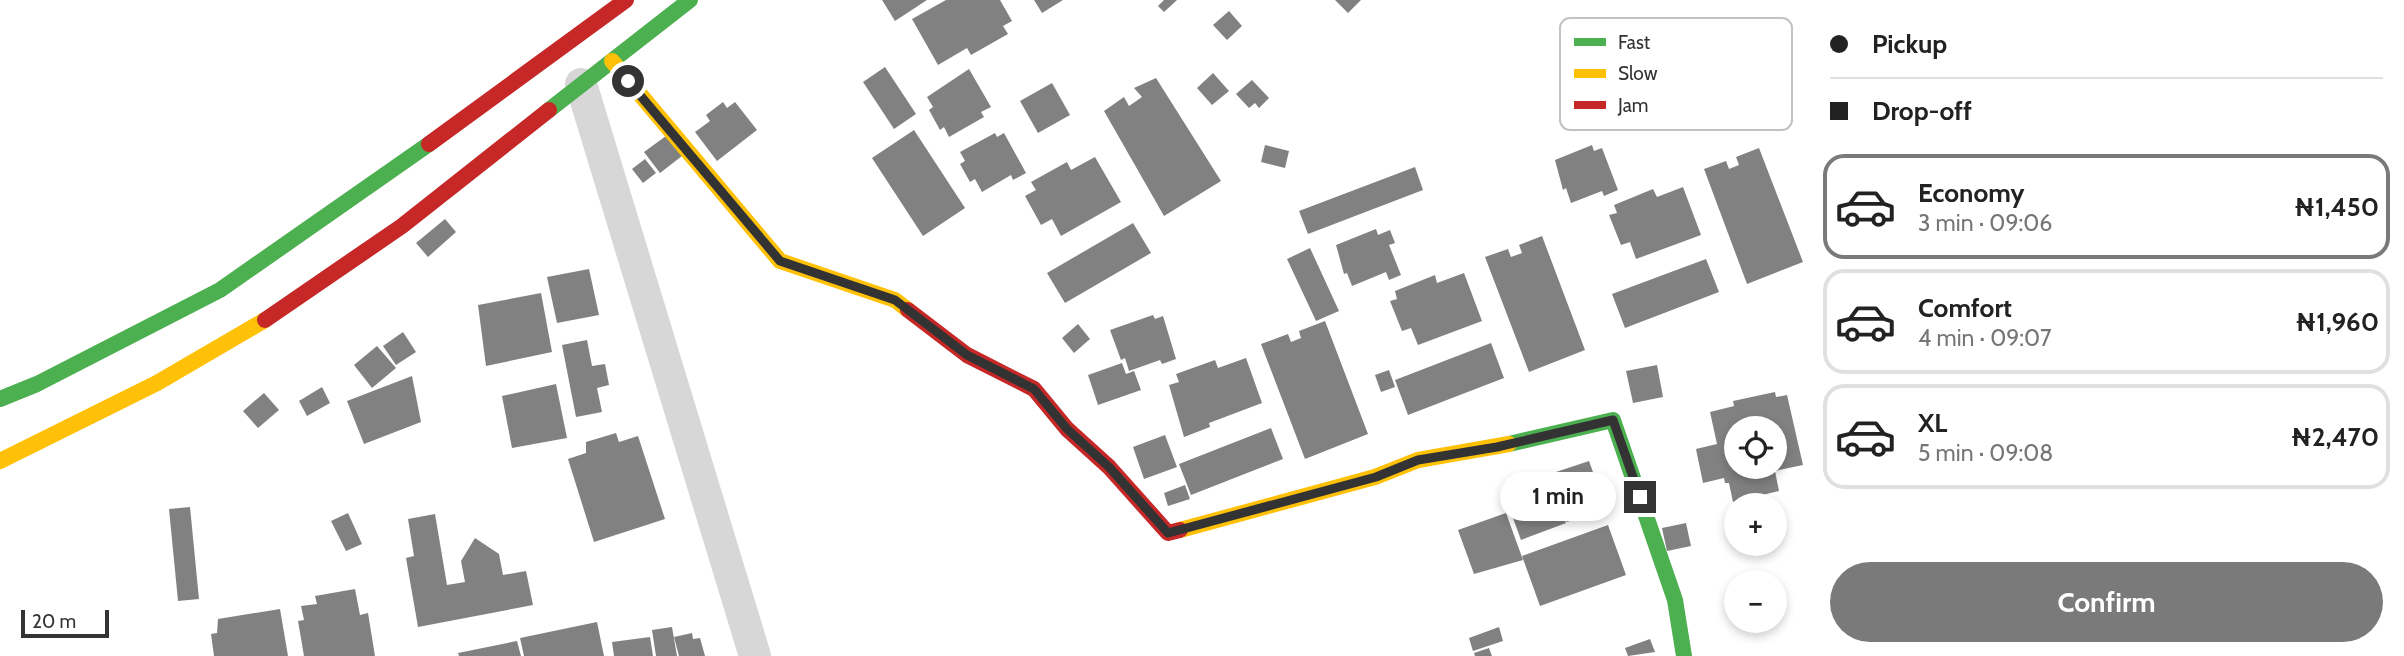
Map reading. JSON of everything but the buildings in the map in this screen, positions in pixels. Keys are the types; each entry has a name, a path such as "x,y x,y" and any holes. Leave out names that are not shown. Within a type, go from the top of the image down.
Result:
{"main road":[{"path":"0,399 37,384 219,290 452,128 626,0"},
{"path":"0,461 193,366 316,286 402,225 690,0"},
{"path":"612,61 780,261 895,300 967,355 1034,389 1067,429 1109,467 1168,533 1376,477 1418,460 1497,447 1613,420 1675,600 1684,656"}],"street":[{"path":"581,84 755,656"}],"traffic: fast":[{"path":"549,110 690,0"},
{"path":"0,399 37,384 220,290 429,144"},
{"path":"1509,444 1613,420 1675,600 1684,656"}],"traffic: slow":[{"path":"612,61 780,261 895,300 908,310"},
{"path":"0,461 157,383 265,320"},
{"path":"1180,530 1375,477 1418,460 1509,444"}],"traffic: jam":[{"path":"429,144 626,0"},
{"path":"265,320 402,226 549,110"},
{"path":"908,310 967,355 1034,389 1067,429 1109,467 1168,533 1180,530"}],"route":[{"path":"628,81 780,261 895,300 967,355 1034,389 1067,429 1109,467 1168,533 1376,477 1418,460 1497,447 1613,420 1640,497"}]}
